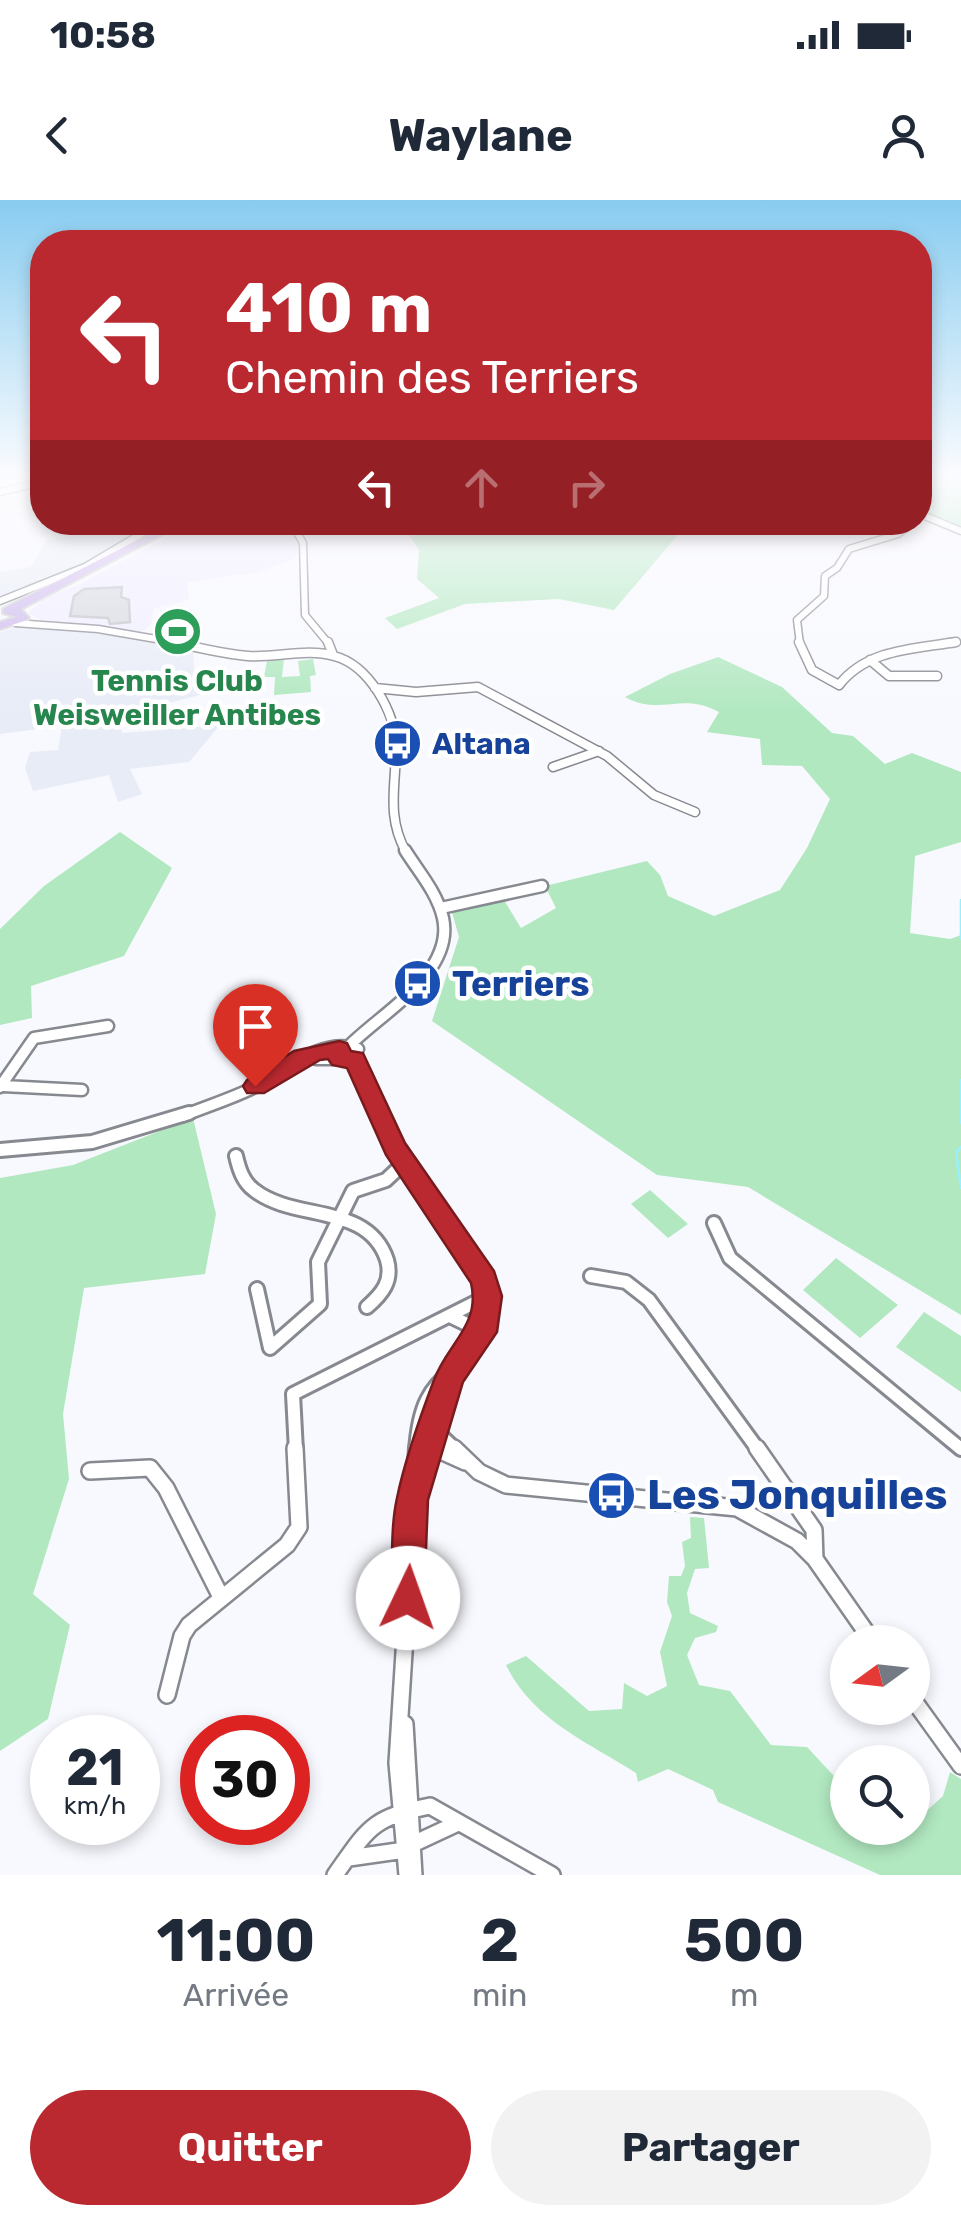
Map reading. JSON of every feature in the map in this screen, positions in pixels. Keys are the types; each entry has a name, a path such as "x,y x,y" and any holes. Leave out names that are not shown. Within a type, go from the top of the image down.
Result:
{"main road":[{"path":"7,616 116,558"}],"street":[{"path":"7,616 101,558"},
{"path":"303,558 305,615 325,634 332,657"},
{"path":"844,558 838,568 824,576 824,596 797,620 799,644 808,667 826,682 839,685 852,668 870,660 956,642"},
{"path":"0,1150 92,1142 165,1124 255,1086 290,1064 348,1052 366,1029 418,984 436,961 446,938 442,908 394,828 397,736 384,701 374,688 332,657 232,654 150,636 7,616"},
{"path":"870,660 889,676 895,687"},
{"path":"889,676 936,676"},
{"path":"374,688 416,692 478,687 599,751 654,795 695,812"},
{"path":"553,768 599,751"},
{"path":"442,908 542,886"},
{"path":"1,1086 34,1038 108,1026"},
{"path":"348,1052 404,1163 472,1258 488,1296 483,1332 426,1396 424,1437 412,1500 397,1763 411,1875"},
{"path":"1,1086 82,1090"},
{"path":"236,1156 239,1172 252,1190 272,1202 340,1218 369,1234 385,1251 390,1272 385,1292 367,1307"},
{"path":"256,1289 270,1348 312,1316 320,1304 318,1262 354,1191 386,1180 404,1163"},
{"path":"714,1223 730,1258 961,1449"},
{"path":"591,1276 622,1277 642,1291 803,1512 814,1530 815,1559"},
{"path":"167,1694 182,1636 198,1615 287,1545 299,1527 292,1394 488,1296"},
{"path":"450,1316 483,1332"},
{"path":"424,1437 506,1485 737,1508 797,1541 815,1559 861,1625"},
{"path":"90,1471 150,1468 166,1488 221,1597"},
{"path":"797,1541 804,1534 803,1512"},
{"path":"930,1723 961,1766"},
{"path":"339,1868 385,1815 430,1806 552,1875"},
{"path":"339,1868 361,1853 409,1846 458,1823"}],"shaded area":[{"path":"36,558 94,558 0,599 0,572 31,567"},
{"path":"128,558 294,558 259,572 187,582 189,600 154,608 151,624 142,632 40,620 28,613 46,597"},
{"path":"23,625 193,645 194,675 206,686 220,690 117,716 122,733 220,725 189,762 130,769 142,794 118,802 109,775 33,791 25,768 30,752 58,750 62,726 0,734 0,632"}],"green space":[{"path":"418,558 658,558 614,610 559,599 465,604 397,629 385,618 439,598 417,579"},
{"path":"718,657 782,687 832,733 853,736 885,764 912,753 961,772 961,842 915,856 910,933 950,939 961,935 961,1315 748,1187 657,1175 432,1021 459,937 451,909 502,897 521,928 556,908 545,886 647,861 660,875 668,896 714,916 780,890 807,848 830,799 802,766 762,765 760,739 707,732 719,712 693,704 650,705 625,697 670,674"},
{"path":"284,659 282,677 300,676 298,661 313,659 316,675 310,676 311,692 274,695 275,677 264,677 267,660"},
{"path":"120,832 172,868 124,956 31,986 32,1018 0,1025 0,929 44,886"},
{"path":"193,1118 216,1214 205,1274 84,1288 63,1414 69,1479 33,1594 70,1625 49,1715 30,1715 30,1731 0,1751 0,1178 73,1165"},
{"path":"650,1190 688,1224 668,1238 631,1204"},
{"path":"836,1258 898,1305 860,1338 803,1290"},
{"path":"924,1312 961,1336 961,1392 896,1347"},
{"path":"690,1517 704,1518 709,1568 695,1569 687,1593 690,1613 718,1626 716,1632 695,1638 687,1655 699,1685 730,1691 771,1745 807,1747 830,1772 830,1845 930,1845 930,1808 943,1796 950,1772 961,1779 961,1875 880,1875 718,1802 713,1790 668,1769 638,1782 636,1773 562,1728 517,1684 506,1665 526,1656 589,1711 622,1709 624,1683 647,1696 667,1686 660,1652 672,1616 667,1602 669,1576 681,1576 685,1566 682,1542 691,1538"}],"building":[{"path":"122,587 121,597 129,600 130,622 110,624 108,618 70,616 74,596 84,589"}],"waterway":[{"path":"961,900 961,939"},
{"path":"961,1080 961,1110"},
{"path":"961,1111 961,1123"},
{"path":"961,1147 956,1152 961,1188"}],"place":[{"name":"Tennis Club Weisweiller Antibes","path":"177,632"},
{"name":"Altana","path":"397,744"},
{"name":"Terriers","path":"417,984"},
{"name":"Les Jonquilles","path":"612,1495"}],"route":[{"path":"255,1086 302,1057 319,1052 339,1049 340,1059 354,1059 395,1148 484,1280 488,1296 483,1332 458,1361 448,1380 422,1478 412,1500 408,1598"}]}
